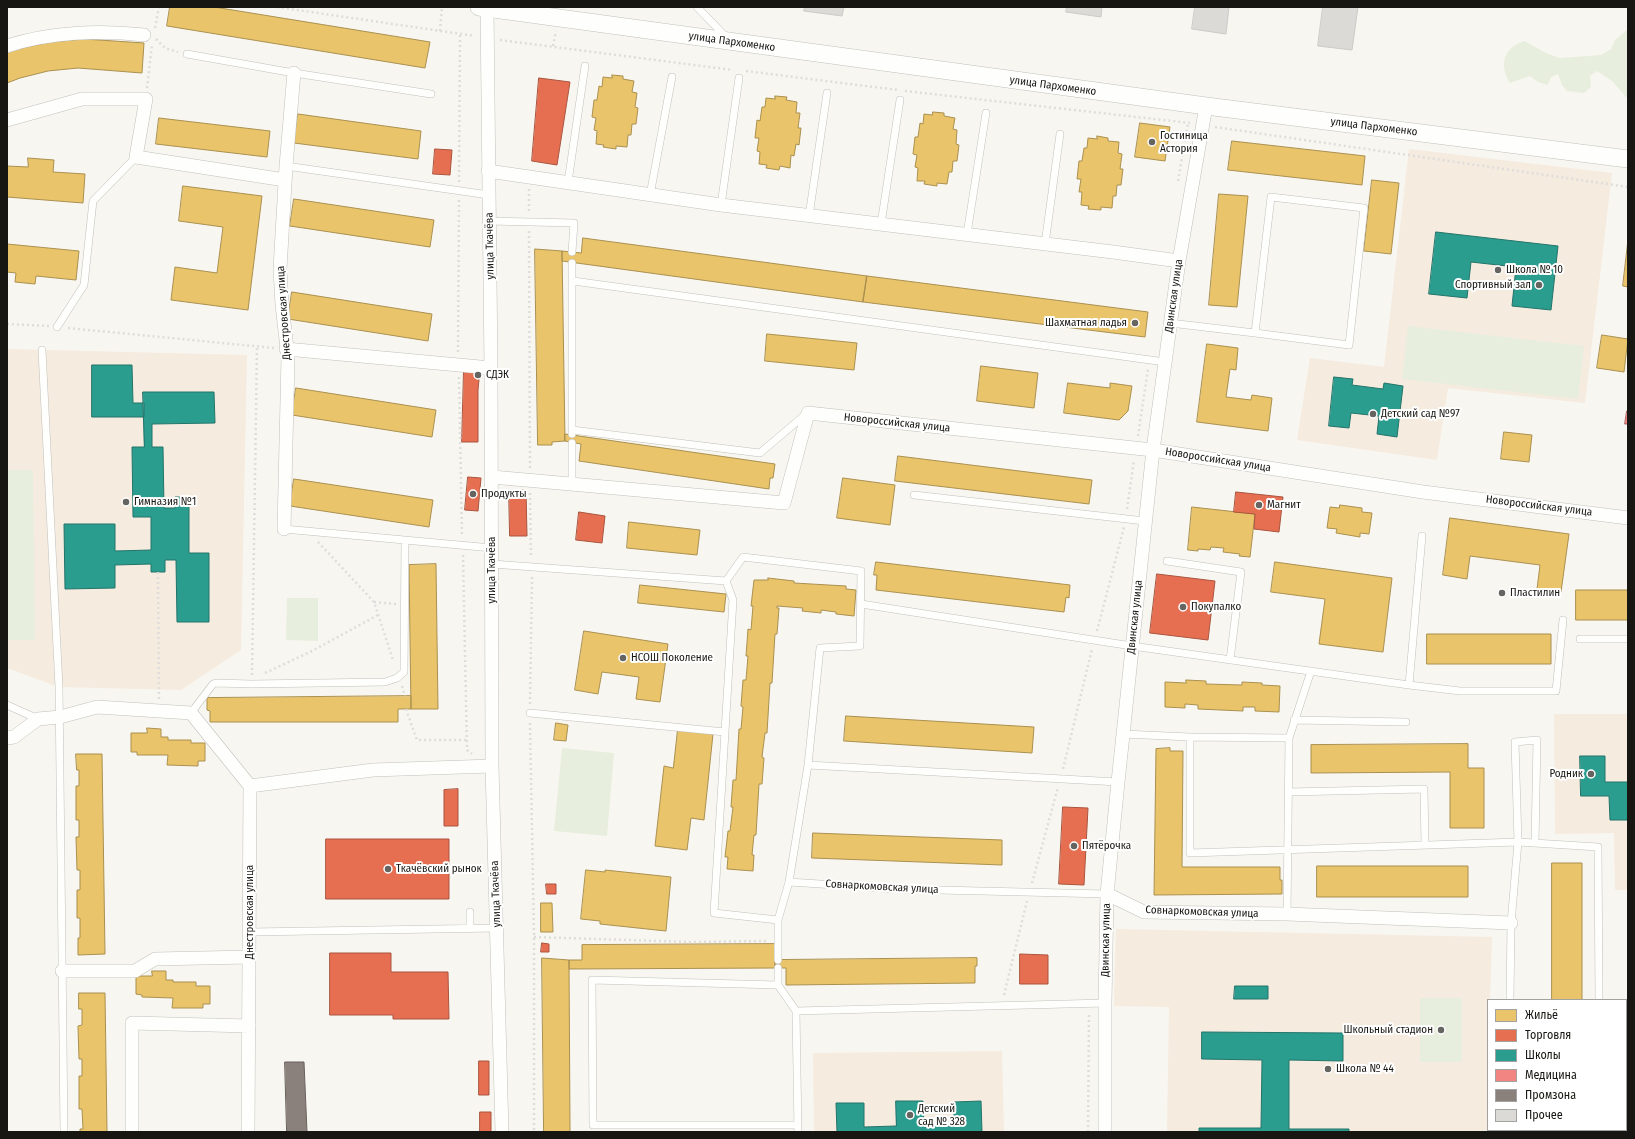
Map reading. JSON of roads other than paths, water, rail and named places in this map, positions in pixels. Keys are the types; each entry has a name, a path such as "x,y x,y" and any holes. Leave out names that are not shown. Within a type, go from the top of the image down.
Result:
{"street":[{"name":"улица Пархоменко","path":"483,8 1206,106 1628,158"},
{"name":"улица Ткачёва","path":"483,8 487,38 489,195 492,477 492,766 502,1132"},
{"path":"7,46 18,42 64,34 122,33 149,36"},
{"name":"Днестровская улица","path":"284,529 288,357 286,349 280,269 286,166 294,73"},
{"path":"7,120 30,112 82,98 146,99 136,157 285,180"},
{"name":"Двинская улица","path":"1105,1132 1107,894 1118,782 1153,450 1179,261 1206,106"},
{"path":"488,171 721,206 967,234 1179,261"},
{"path":"286,349 491,368"},
{"path":"492,477 784,503 808,413"},
{"name":"Новороссийская улица","path":"808,413 1153,450 1423,492 1628,518"},
{"path":"7,738 14,737 38,719 60,717 97,707 192,713 250,786 373,770 492,766"},
{"name":"Днестровская улица","path":"248,1132 250,786"},
{"name":"Совнаркомовская улица","path":"1107,894 1144,912 1287,914 1511,922"},
{"path":"62,971 135,971 155,959 249,957"},
{"path":"132,1132 132,1023 249,1026"}],"lane":[{"path":"697,7 730,42"},
{"path":"187,54 294,73 431,94"},
{"path":"568,182 585,66"},
{"path":"721,206 740,74"},
{"path":"650,195 672,77"},
{"path":"809,216 827,93"},
{"path":"881,224 900,100"},
{"path":"967,234 986,112"},
{"path":"1045,244 1060,134"},
{"path":"57,327 84,285 93,201 136,157"},
{"path":"286,166 489,195"},
{"path":"1170,322 1255,333 1349,345 1364,208 1271,196 1255,333"},
{"path":"489,222 529,221 574,223 572,252"},
{"path":"572,263 572,433 760,453 808,413"},
{"path":"573,281 1165,362"},
{"path":"42,350 60,717 64,1132"},
{"path":"572,443 572,484"},
{"path":"914,495 1145,522"},
{"path":"284,529 492,548"},
{"path":"1409,685 1422,536"},
{"path":"192,713 213,684 216,683 252,684 385,682 398,677 404,672 405,541"},
{"path":"726,581 743,558 861,571 860,646 820,648 808,765 790,882 778,920 778,960"},
{"path":"1168,561 1241,572 1230,660"},
{"path":"492,564 726,581"},
{"path":"726,581 734,600 714,913 778,920"},
{"path":"861,604 1132,646 1460,691 1556,691 1564,620"},
{"path":"1580,639 1628,639"},
{"path":"1287,914 1289,738 1311,671"},
{"path":"7,705 38,719"},
{"path":"530,713 725,732"},
{"path":"1294,720 1406,722"},
{"path":"1123,734 1190,737 1289,738"},
{"path":"1190,737 1190,853 1518,842 1598,847 1599,999"},
{"path":"1510,999 1511,922 1518,842 1515,742 1537,740 1535,843"},
{"path":"808,765 1118,782"},
{"path":"1288,792 1424,789 1425,845"},
{"name":"Совнаркомовская улица","path":"790,882 897,888 1107,894"},
{"path":"470,912 470,928"},
{"path":"250,932 497,928"},
{"path":"778,968 778,986 796,1011 798,1128 593,1125 592,980 778,986"},
{"path":"796,1011 1105,1003"}],"place":[{"name":"Гостиница Астория","path":"1152,142"},
{"name":"Школа № 10","path":"1498,270"},
{"name":"Спортивный зал","path":"1539,285"},
{"name":"Шахматная ладья","path":"1135,323"},
{"name":"СДЭК","path":"478,375"},
{"name":"Детский сад №97","path":"1373,414"},
{"name":"Продукты","path":"473,494"},
{"name":"Гимназия №1","path":"126,502"},
{"name":"Магнит","path":"1259,505"},
{"name":"Пластилин","path":"1502,593"},
{"name":"Покупалко","path":"1183,607"},
{"name":"НСОШ Поколение","path":"623,658"},
{"name":"Родник","path":"1591,774"},
{"name":"Пятёрочка","path":"1074,846"},
{"name":"Ткачёвский рынок","path":"388,869"},
{"name":"Школьный стадион","path":"1441,1030"},
{"name":"Школа № 44","path":"1328,1069"},
{"name":"Детский сад № 328","path":"910,1115"}]}
